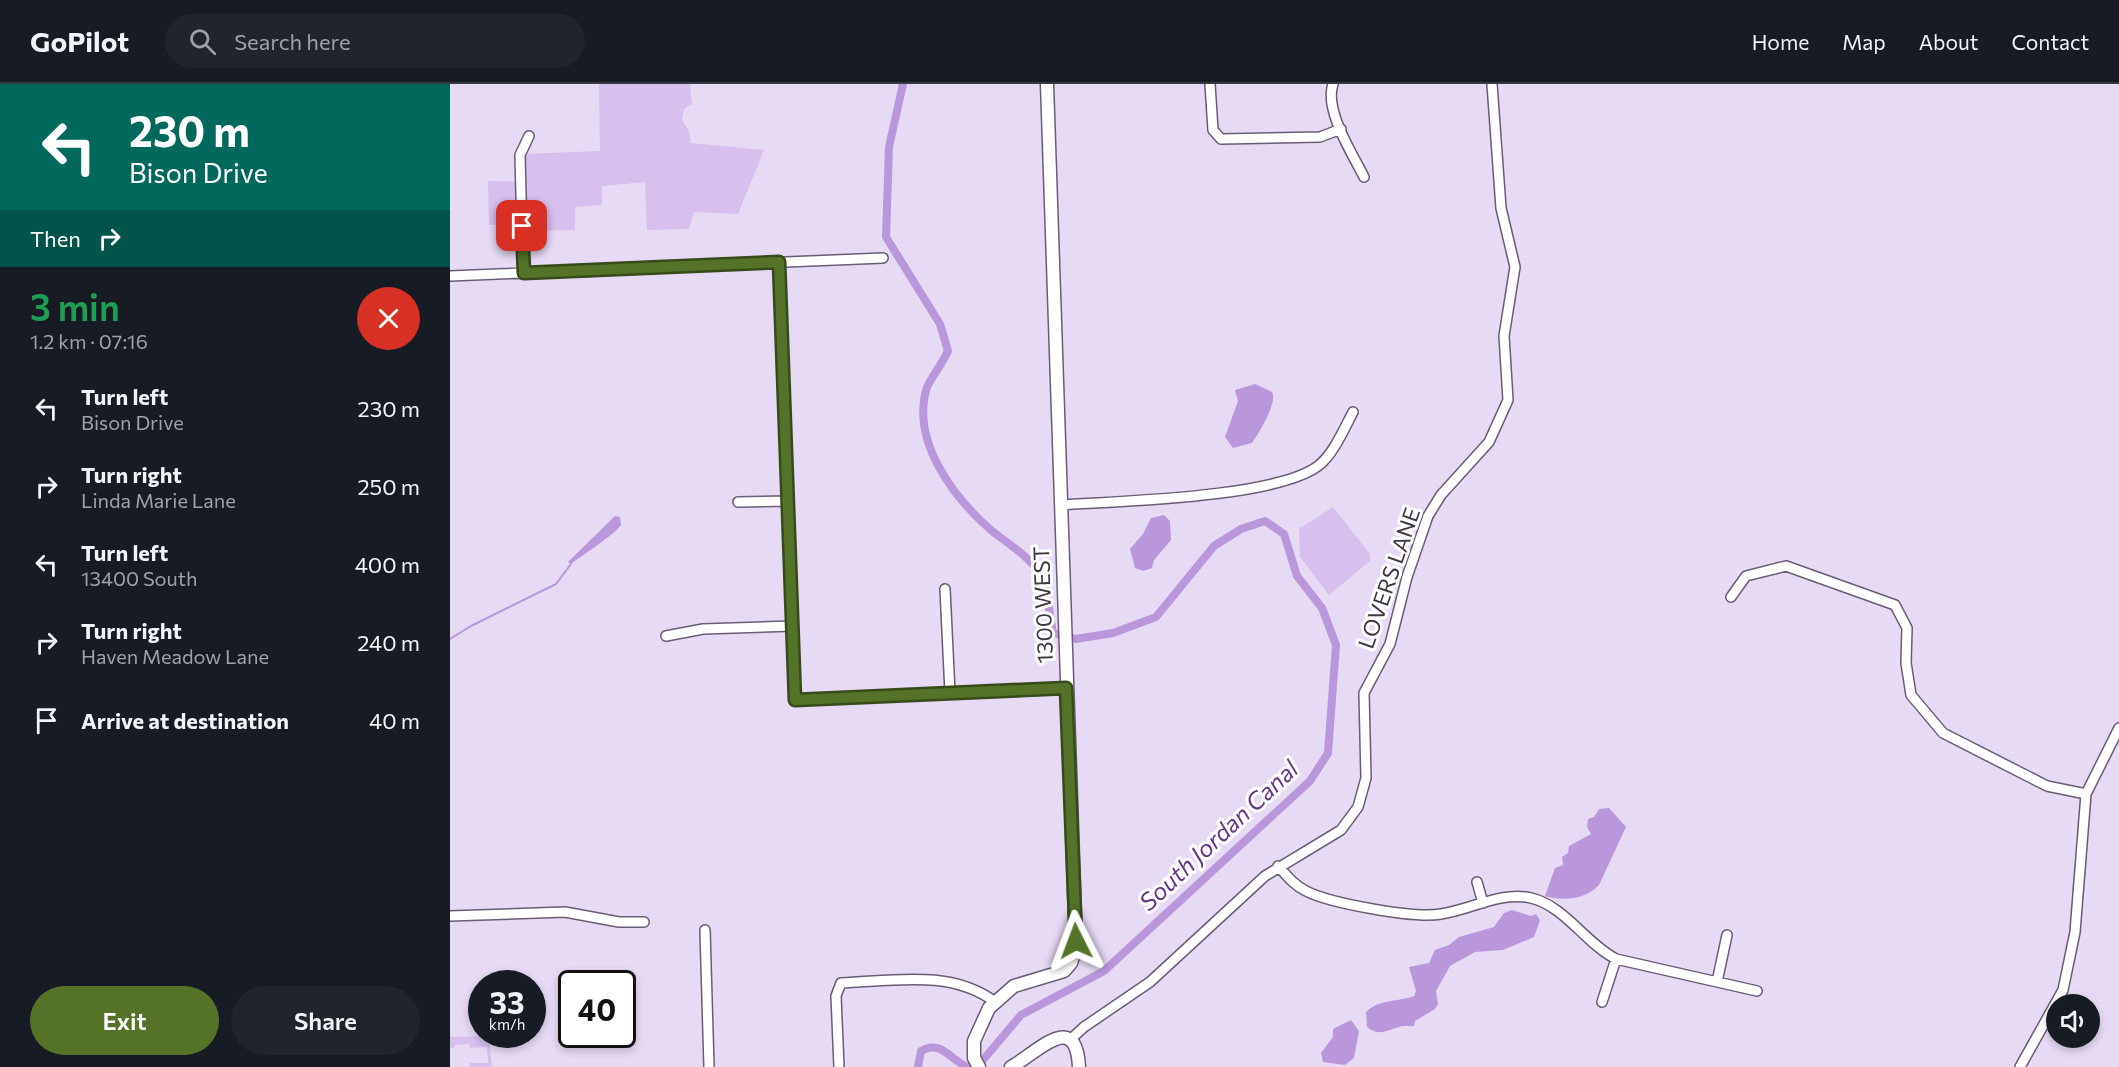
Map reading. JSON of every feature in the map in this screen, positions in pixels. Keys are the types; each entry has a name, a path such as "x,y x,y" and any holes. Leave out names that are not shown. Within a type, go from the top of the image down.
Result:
{"street":[{"name":"1300 WEST","path":"979,1067 974,1058 974,1041 984,1016 994,1002 1022,982 1064,971 1075,954 1047,84"},
{"path":"1210,84 1213,130 1221,139 1320,137 1341,129"},
{"path":"1333,84 1331,106 1364,177"},
{"name":"LOVERS LANE","path":"1071,1039 1089,1023 1150,982 1278,866 1336,834 1355,814 1366,778 1364,693 1390,644 1407,577 1428,516 1441,495 1483,451 1507,406 1509,386 1504,336 1515,267 1501,208 1492,84"},
{"path":"524,273 520,154 529,136"},
{"path":"450,276 883,258"},
{"path":"779,262 795,700 1066,688"},
{"path":"1061,505 1214,493 1291,480 1323,462 1353,412"},
{"path":"738,502 788,501"},
{"path":"1731,597 1746,576 1786,566 1895,605 1907,628 1906,663 1911,695 1943,733 2047,786 2086,794"},
{"path":"945,589 950,693"},
{"path":"666,636 703,629 792,626"},
{"path":"2020,1067 2063,990 2076,932 2086,794 2119,728"},
{"path":"1278,866 1296,885 1313,894 1409,914 1441,914 1518,896 1540,901 1554,908 1599,949 1616,959 1757,991"},
{"path":"1477,882 1483,903"},
{"path":"450,916 565,912 619,922 644,922"},
{"path":"705,930 709,1067"},
{"path":"1717,982 1727,935"},
{"path":"1602,1002 1616,959"},
{"path":"839,1067 836,996 841,983 945,980 974,989 994,1002"},
{"path":"1011,1067 1054,1039 1071,1039 1078,1049 1079,1067"}],"shaded area":[{"path":"599,84 690,84 692,104 684,109 682,120 689,131 691,143 764,150 738,214 694,212 689,229 647,230 645,182 602,186 602,205 575,207 575,230 528,231 528,224 489,225 488,181 527,182 525,154 600,151"},
{"path":"1255,384 1272,392 1270,410 1252,443 1233,448 1225,437 1238,401 1235,390"},
{"path":"1333,507 1370,554 1370,561 1329,595 1300,557 1299,529"},
{"path":"1164,515 1170,521 1171,540 1154,560 1152,568 1143,571 1135,568 1130,549 1143,534 1151,518"},
{"path":"615,516 620,517 621,525 617,529 571,564 568,562"},
{"path":"1609,808 1626,827 1599,885 1587,894 1574,898 1545,896 1555,868 1563,865 1562,857 1568,853 1569,846 1591,834 1587,827 1588,819 1594,817 1599,809"},
{"path":"1512,910 1531,916 1536,914 1540,920 1534,937 1503,950 1475,952 1450,966 1436,991 1438,1004 1435,1009 1415,1021 1414,1026 1401,1026 1379,1032 1367,1027 1366,1012 1371,1008 1414,996 1416,991 1409,967 1429,963 1435,950 1449,945 1459,937 1494,927 1504,913"},
{"path":"1351,1020 1359,1031 1354,1058 1345,1065 1323,1062 1321,1053 1333,1037 1333,1029"},
{"path":"468,1036 468,1044 455,1045 454,1048 450,1048 450,1037"},
{"path":"487,1048 490,1048 492,1067 470,1067 470,1063 488,1063"}],"waterway":[{"name":"South Jordan Canal","path":"903,84 889,147 886,237 940,324 948,351 927,387 923,407 930,448 939,467 963,502 992,531 1024,556 1040,574 1053,633 1076,639 1113,633 1156,617 1214,546 1241,529 1265,521 1284,534 1297,576 1322,608 1336,645 1328,753 1310,781 1104,971 1021,1015 983,1060"},
{"path":"450,639 471,626 556,584 571,564"},
{"name":"South Jordan Canal","path":"918,1067 921,1051 934,1047 967,1067"}],"route":[{"path":"522,226 524,273 779,262 795,700 1066,688 1076,941"}]}
